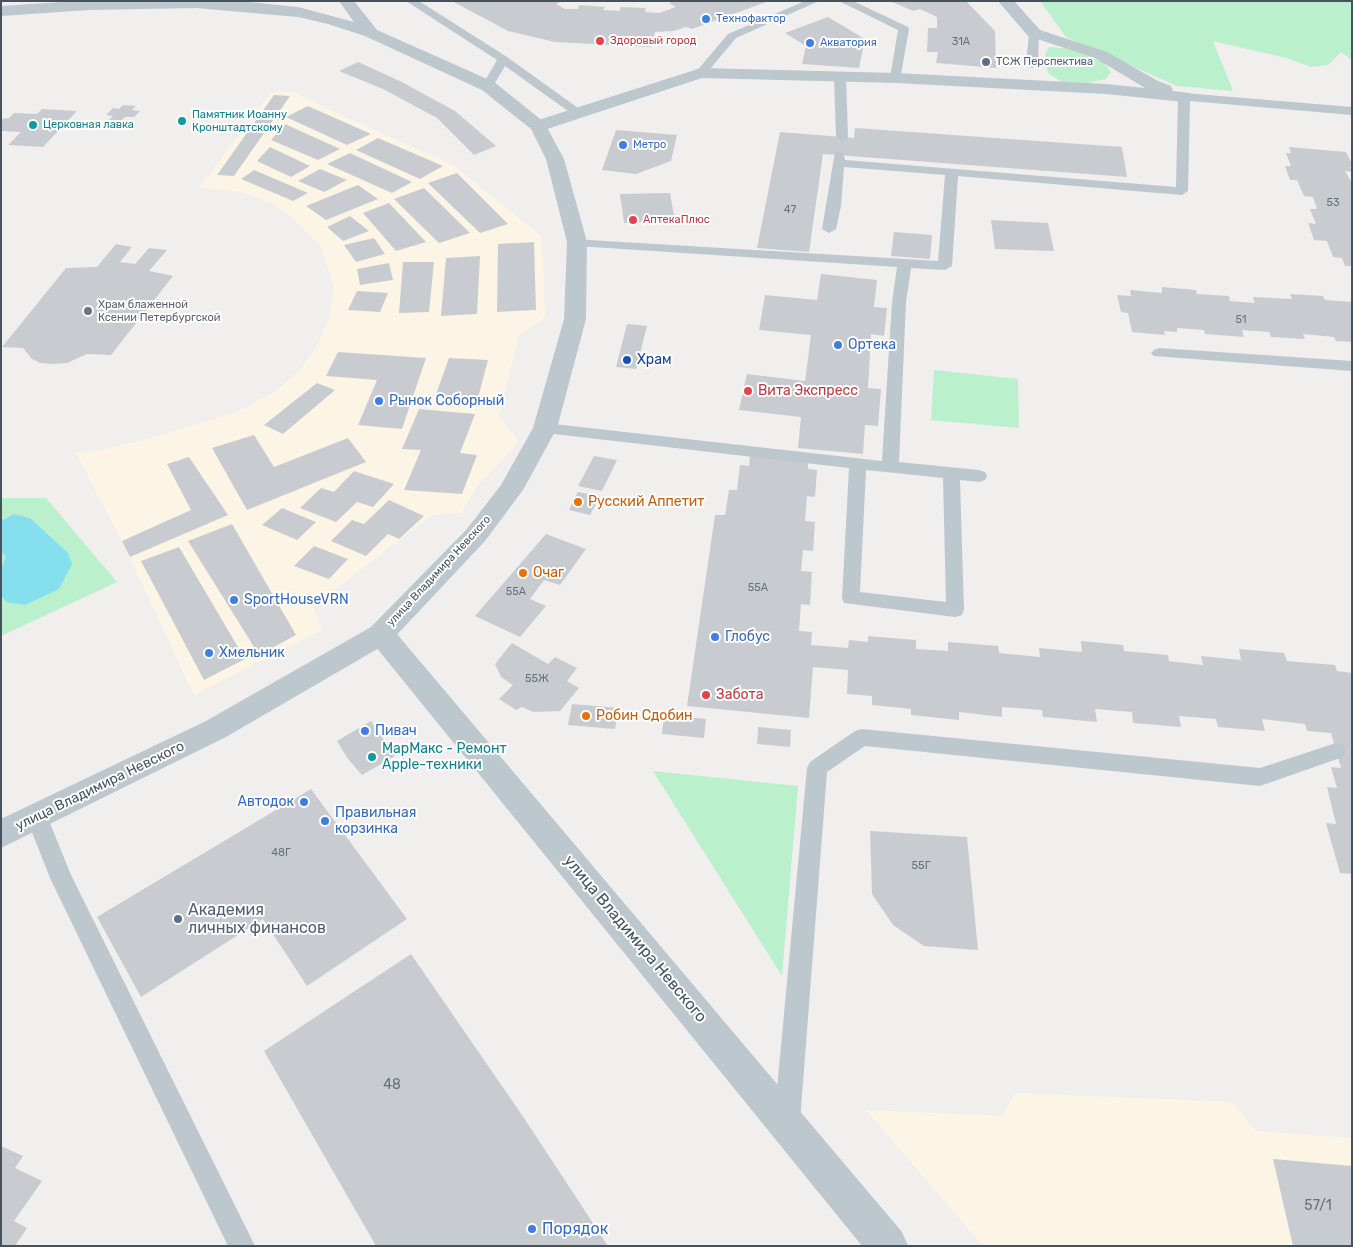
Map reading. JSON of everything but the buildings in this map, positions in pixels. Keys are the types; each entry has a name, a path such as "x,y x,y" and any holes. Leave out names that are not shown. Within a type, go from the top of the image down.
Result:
{"street":[{"name":"улица Владимира Невского","path":"346,1 371,32"},
{"path":"1005,1 1034,32 1100,55 1152,85 1184,97"},
{"name":"улица Владимира Невского","path":"1,12 89,6 238,3 298,12 333,20 371,32 488,86 538,126 555,159 577,242 575,319 545,428 511,490 476,535 381,634 216,729 1,834"},
{"path":"538,126 701,73 1029,83 1184,97"},
{"path":"1106,89 1134,73"},
{"name":"улица Владимира Невского","path":"381,634 888,1246"}],"lane":[{"path":"410,1 503,58 578,113"},
{"path":"701,73 732,36 814,1"},
{"path":"844,1 904,29 896,78"},
{"path":"1032,65 1034,32"},
{"path":"488,86 503,58"},
{"path":"840,78 842,137"},
{"path":"829,229 840,159 952,173 1182,191 1184,97 1352,110"},
{"path":"577,242 945,266 952,173"},
{"path":"890,467 899,302 904,264"},
{"path":"1159,354 1352,366"},
{"path":"545,428 979,476"},
{"path":"858,463 851,598 954,610 951,473"},
{"path":"787,1122 817,768 862,737 1260,777 1336,751"},
{"path":"37,817 61,878 242,1246"}],"shaded area":[{"name":"Рынок Соборный","path":"293,91 336,113 447,162 542,237 545,317 519,336 499,415 519,442 480,483 461,513 432,515 313,606 322,630 194,695 122,541 76,453 101,450 148,439 237,412 276,391 300,370 318,344 330,315 334,287 321,247 290,216 273,204 242,192 200,187 271,92"},
{"path":"1015,1093 1232,1102 1256,1131 1352,1138 1352,1246 983,1246 866,1110 1002,1116"}],"green space":[{"path":"1040,1 1352,1 1352,60 1341,52 1328,65 1311,67 1286,58 1213,41 1233,91 1177,86 1066,37"},
{"path":"1049,47 1072,49 1103,62 1111,72 1106,79 1087,83 1062,82 1048,73 1045,54"},
{"path":"934,370 1018,379 1019,428 931,420"},
{"path":"1,498 46,498 117,582 1,636"},
{"path":"653,771 798,786 782,976"}],"water":[{"path":"14,514 30,518 68,553 72,564 59,589 25,605 6,602 1,595 1,570 6,556 1,551 1,521"}],"place":[{"name":"Технофактор","path":"706,19"},
{"name":"Здоровый город","path":"600,41"},
{"name":"Акватория","path":"810,43"},
{"name":"ТСЖ Перспектива","path":"986,62"},
{"name":"Памятник Иоанну Кронштадтскому","path":"182,121"},
{"name":"Церковная лавка","path":"33,125"},
{"name":"Метро","path":"623,145"},
{"name":"АптекаПлюс","path":"633,220"},
{"name":"Храм блаженной Ксении Петербургской","path":"88,311"},
{"name":"Ортека","path":"838,345"},
{"name":"Храм","path":"627,360"},
{"name":"Вита Экспресс","path":"748,391"},
{"name":"Рынок Соборный","path":"379,401"},
{"name":"Русский Аппетит","path":"578,502"},
{"name":"Очаг","path":"523,573"},
{"name":"SportHouseVRN","path":"234,600"},
{"name":"Глобус","path":"715,637"},
{"name":"Хмельник","path":"209,653"},
{"name":"Забота","path":"706,695"},
{"name":"Робин Сдобин","path":"586,716"},
{"name":"Пивач","path":"365,731"},
{"name":"МарМакс - Ремонт Apple-техники","path":"372,757"},
{"name":"Автодок","path":"304,802"},
{"name":"Правильная корзинка","path":"325,821"},
{"name":"Академия личных финансов","path":"178,919"},
{"name":"Порядок","path":"532,1229"}]}
